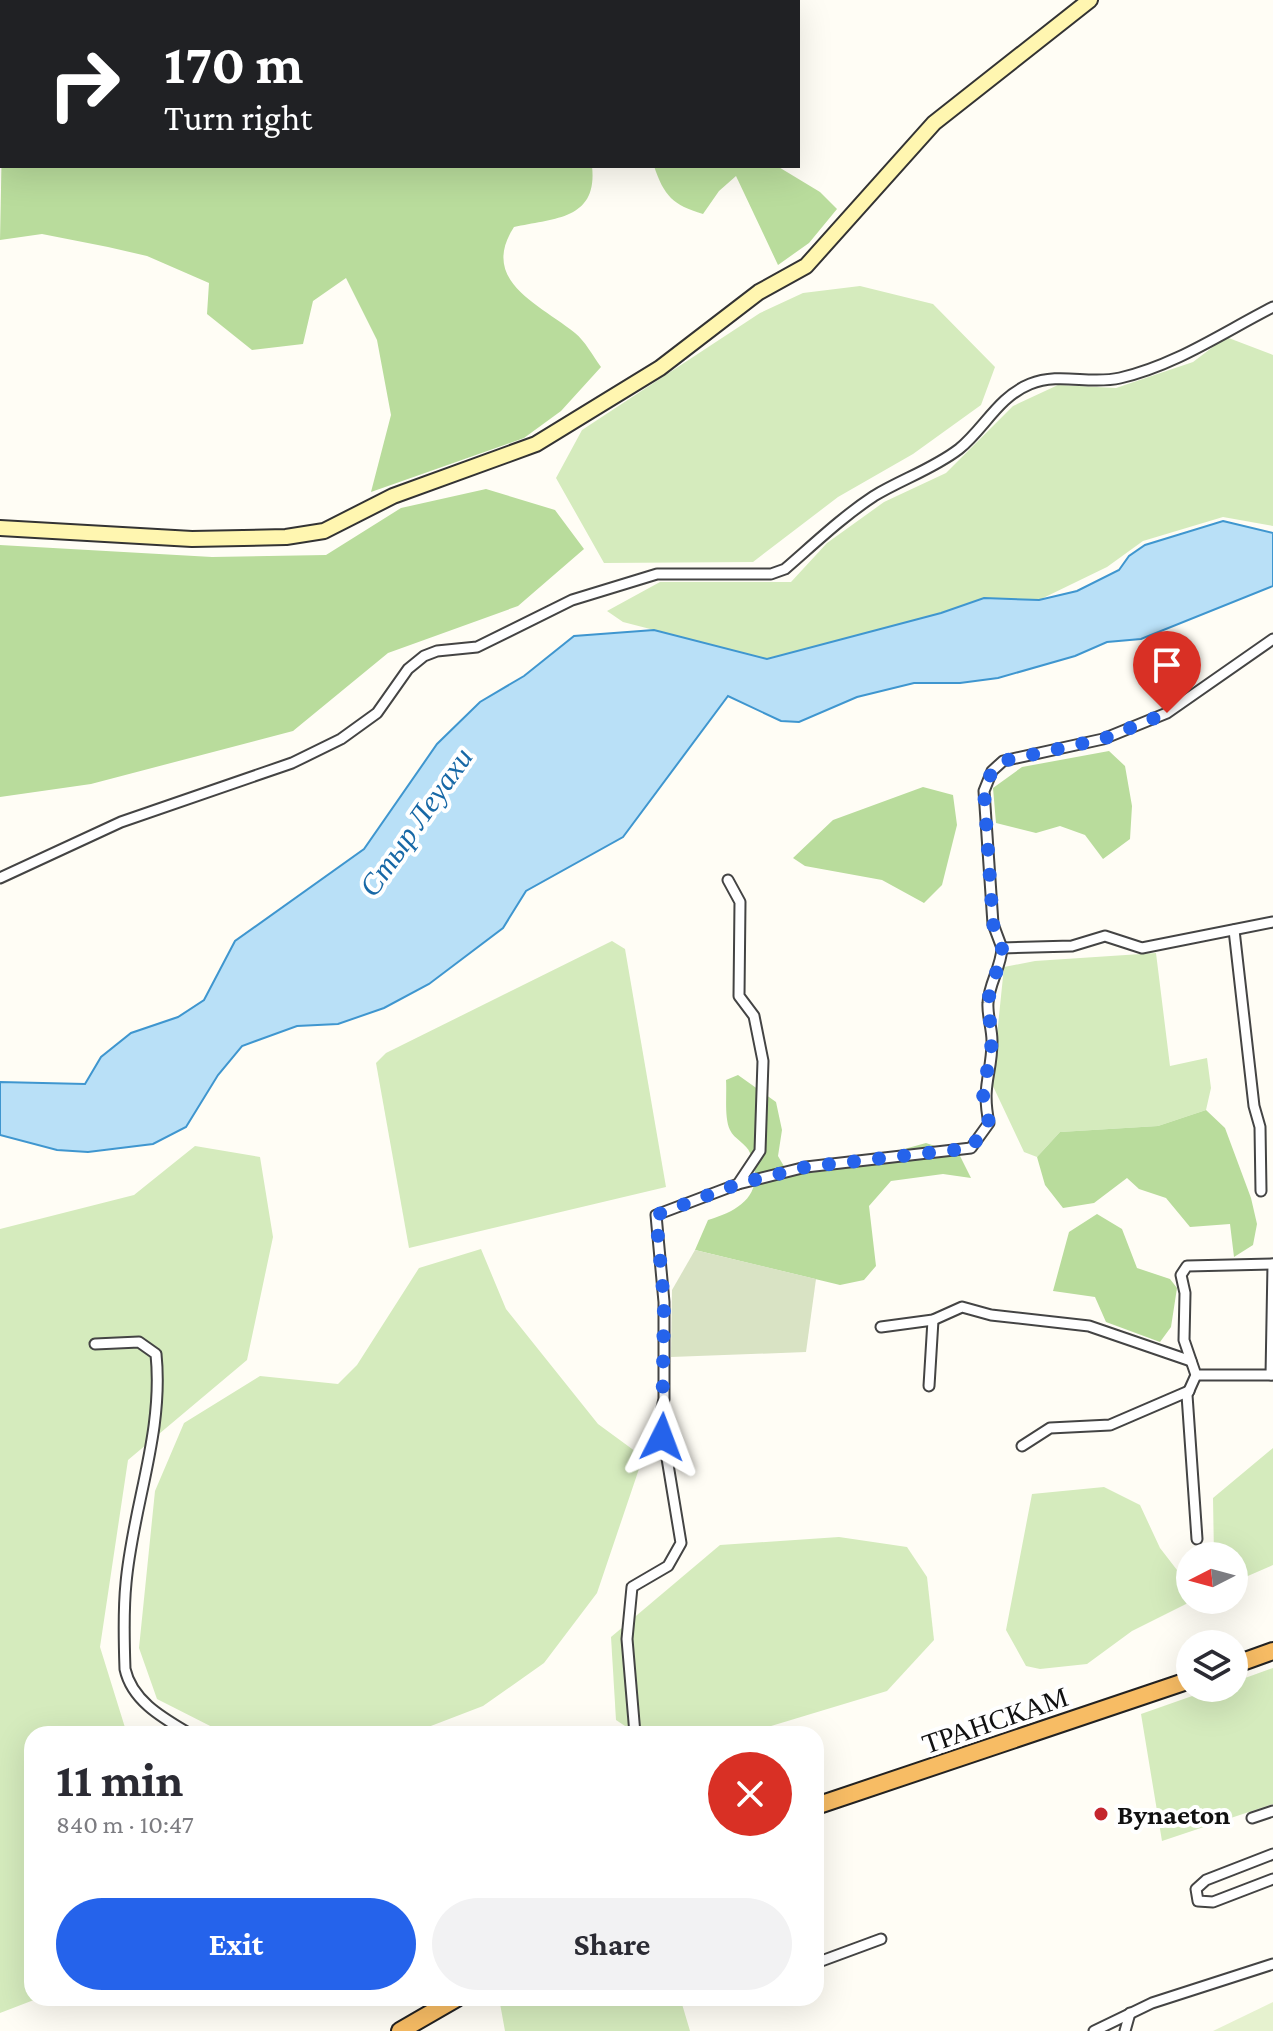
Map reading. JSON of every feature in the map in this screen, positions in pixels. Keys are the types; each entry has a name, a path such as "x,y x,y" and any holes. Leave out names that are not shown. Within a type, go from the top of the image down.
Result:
{"highway":[{"path":"1248,1660 1273,1651"},
{"name":"ТРАНСКАМ","path":"824,1803 1176,1685"},
{"path":"400,2031 443,2006"}],"main road":[{"path":"0,528 192,539 286,537 324,531 369,506 536,444 660,368 759,292 806,266 934,123 1090,0"}],"street":[{"path":"0,878 106,828 174,801 292,763 341,739 377,713 408,669 437,651 477,647 572,600 657,574 771,574 785,569 874,497 936,466 963,446 1013,393 1056,377 1116,379 1150,369 1186,356 1221,333 1273,307"},
{"path":"634,1726 627,1639 632,1587 668,1566 681,1543 660,1416 664,1399 664,1302 656,1215 738,1184 806,1167 971,1148 989,1123 983,1095 992,1042 988,1003 992,979 1001,965 1002,948 993,924 984,791 992,771 1003,761 1103,739 1167,713 1273,639"},
{"path":"728,880 740,902 739,996 754,1016 763,1061 760,1151 738,1184"},
{"path":"1002,948 1072,946 1105,936 1142,948 1273,922"},
{"path":"1234,930 1254,1106 1260,1127 1261,1191"},
{"path":"1196,1375 1272,1375 1273,1264 1187,1266 1181,1275 1185,1293 1184,1340 1196,1375 1189,1391 1197,1539"},
{"path":"881,1327 933,1320 962,1307 991,1315 1089,1326 1191,1361"},
{"path":"929,1386 933,1320"},
{"path":"95,1344 139,1342 156,1354 159,1379 153,1449 126,1582 125,1669 128,1683 146,1705 178,1726"},
{"path":"1022,1446 1050,1428 1110,1425 1189,1391"},
{"path":"1252,1818 1273,1811"},
{"path":"1273,1854 1206,1880 1196,1889 1196,1896 1198,1901 1213,1902 1273,1879"},
{"path":"824,1960 881,1939"},
{"path":"1094,2031 1130,2013 1273,1964"},
{"path":"1125,2031 1130,2013"}],"green space":[{"path":"1,168 592,168 592,184 581,207 558,218 514,227 505,246 504,262 508,277 518,289 579,336 601,367 561,411 524,438 371,492 391,415 377,340 346,278 313,301 303,344 252,350 207,314 209,283 147,256 108,247 42,234 0,240"},
{"path":"655,168 780,168 820,192 837,209 809,243 778,265 736,176 719,191 703,214 677,203 662,185"},
{"path":"860,286 933,304 995,367 981,405 913,454 838,497 753,562 604,563 556,478 582,430 760,313 803,293"},
{"path":"1226,337 1273,355 1273,526 1223,517 1143,541 1107,567 1039,600 984,598 941,613 767,659 623,622 607,611 660,582 791,582 827,543 884,502 946,473 1013,406 1058,385 1116,388 1193,362"},
{"path":"486,489 555,510 584,549 518,606 388,653 293,731 91,784 0,797 0,545 212,557 326,555 401,508"},
{"path":"1109,751 1125,766 1132,806 1130,839 1103,859 1085,835 1060,826 1036,833 996,823 993,788 1022,767"},
{"path":"923,787 953,795 957,825 942,885 924,903 882,880 805,866 793,858 833,820"},
{"path":"612,941 625,949 666,1187 409,1248 376,1063 386,1053"},
{"path":"1156,953 1170,1066 1207,1058 1211,1088 1206,1110 1158,1126 1060,1132 1037,1157 1024,1152 992,1084 1004,967 1035,961"},
{"path":"738,1075 776,1102 782,1130 778,1156 789,1175 825,1171 926,1143 959,1154 971,1178 943,1174 891,1181 869,1206 876,1266 864,1280 840,1285 695,1250 708,1220 740,1205 753,1189 754,1167 750,1153 732,1133 727,1119 726,1080"},
{"path":"1206,1110 1225,1128 1251,1198 1257,1224 1253,1245 1234,1257 1230,1224 1190,1227 1166,1198 1139,1189 1127,1178 1094,1203 1063,1208 1045,1185 1037,1157 1060,1132 1158,1126"},
{"path":"195,1146 260,1157 273,1237 247,1360 128,1460 100,1647 125,1726 24,1726 24,2004 0,2013 0,1229 134,1195"},
{"path":"1097,1214 1122,1229 1137,1268 1170,1279 1177,1288 1171,1327 1160,1342 1106,1322 1095,1297 1053,1291 1069,1232"},
{"path":"481,1249 506,1309 598,1424 643,1457 597,1593 544,1663 483,1706 431,1726 210,1726 157,1699 139,1648 155,1491 184,1423 260,1376 338,1384 357,1365 419,1268"},
{"path":"695,1250 816,1279 806,1352 671,1357 672,1290"},
{"path":"1273,1448 1273,1565 1248,1576 1248,1542 1214,1542 1213,1498"},
{"path":"1104,1487 1140,1505 1160,1548 1176,1569 1176,1609 1132,1631 1087,1664 1040,1669 1026,1666 1006,1630 1032,1494"},
{"path":"839,1537 907,1547 927,1577 934,1640 887,1691 771,1726 625,1726 616,1720 611,1637 720,1545"},
{"path":"1273,1668 1273,1804 1162,1841 1141,1714 1176,1702 1248,1702 1248,1677"},
{"path":"1273,2002 1273,2031 1213,2031"},
{"path":"500,2006 683,2006 690,2031 505,2031"}],"water":[{"name":"Стыр Леуахи","path":"1223,521 1273,533 1273,586 1141,639 1107,642 1075,656 998,678 960,683 914,683 857,697 799,722 781,721 728,696 623,837 526,891 503,928 429,984 384,1008 338,1024 297,1026 242,1046 218,1075 186,1127 153,1144 88,1152 57,1150 0,1135 0,1082 85,1084 101,1057 131,1033 178,1017 204,1000 235,941 364,849 437,744 480,702 524,676 574,636 654,630 767,659 941,613 984,598 1039,600 1077,591 1119,570 1129,556 1145,545"}],"place":[{"name":"Bynaeton","path":"1101,1814"}],"route":[{"path":"662,1437 664,1302 656,1215 738,1184 806,1167 971,1148 989,1123 983,1095 992,1042 988,1003 992,979 1001,965 1002,948 993,924 984,791 992,771 1003,761 1103,739 1167,713"}]}
